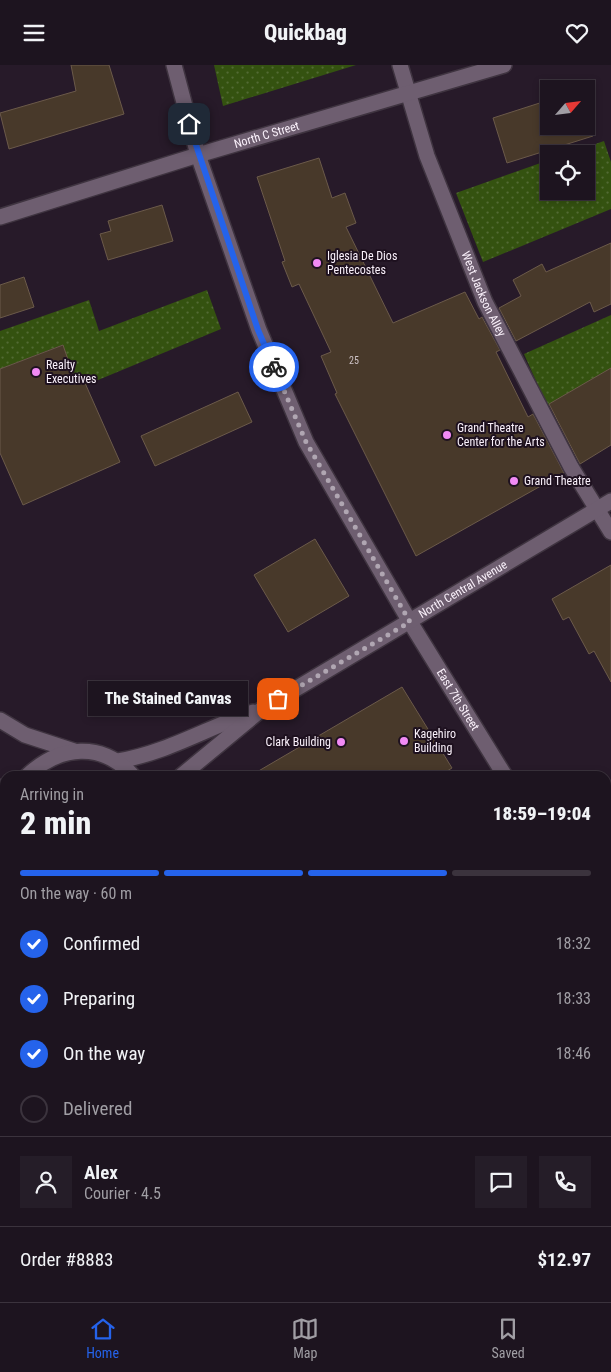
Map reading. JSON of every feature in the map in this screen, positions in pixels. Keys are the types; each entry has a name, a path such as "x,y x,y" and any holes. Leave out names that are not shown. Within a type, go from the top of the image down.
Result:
{"street":[{"name":"East 7th Street","path":"174,65 198,155 258,330 306,442 410,622 502,771"},
{"name":"West Jackson Alley","path":"400,65 427,156 485,302 571,467 611,532"},
{"name":"North C Street","path":"0,217 198,155 504,65"},
{"name":"North Central Avenue","path":"187,771 262,709 611,501"},
{"name":"North Central Avenue","path":"118,761 144,757 168,749 217,725 262,709"},
{"path":"0,720 6,726 25,735 76,751 98,753 118,761 128,771"},
{"path":"33,771 49,759 76,751"}],"green space":[{"path":"214,65 356,65 223,106"},
{"path":"604,141 611,162 611,209 483,262 456,193 540,163 540,200 595,200 595,145 593,145"},
{"path":"207,290 221,329 86,385 81,374 74,375 62,345 0,369 0,331 89,300 99,331"},
{"path":"611,315 611,368 547,406 524,354"}],"building":[{"path":"71,65 109,65 124,114 9,149 0,113 76,91"},
{"path":"540,103 540,135 593,136 564,145 540,145 540,153 507,163 493,118"},
{"name":"Grand Theatre Center for the Arts","path":"319,158 332,198 345,193 356,223 346,227 393,323 465,292 479,319 482,317 500,350 496,352 528,417 533,414 564,473 416,556 335,394 337,393 321,356 331,352 299,284 292,287 282,262 285,261 257,177"},
{"path":"162,205 173,241 108,260 100,234 111,231 108,221"},
{"path":"611,243 611,304 594,312 590,302 516,341 499,308 521,296 513,280 542,264 546,272"},
{"path":"24,277 34,307 0,318 0,285"},
{"path":"63,345 74,377 81,374 120,462 23,505 0,453 0,369"},
{"path":"611,368 611,445 580,464 549,404"},
{"path":"238,392 252,422 155,466 141,436"},
{"path":"315,539 349,596 288,632 254,575"},
{"path":"611,565 611,682 594,651 589,654 569,617 563,620 552,599"},
{"path":"402,687 452,768 447,771 259,771"}],"way so far":[{"path":"274,367 306,442 410,622 278,699"}],"place":[{"name":"Iglesia De Dios Pentecostes","path":"317,263"},
{"name":"Realty Executives","path":"36,372"},
{"name":"Grand Theatre Center for the Arts","path":"447,435"},
{"name":"Grand Theatre","path":"514,481"},
{"name":"The Stained Canvas","path":"278,699"},
{"name":"Kagehiro Building","path":"404,741"},
{"name":"Clark Building","path":"341,742"}],"route":[{"path":"189,124 258,330 274,367"}]}
